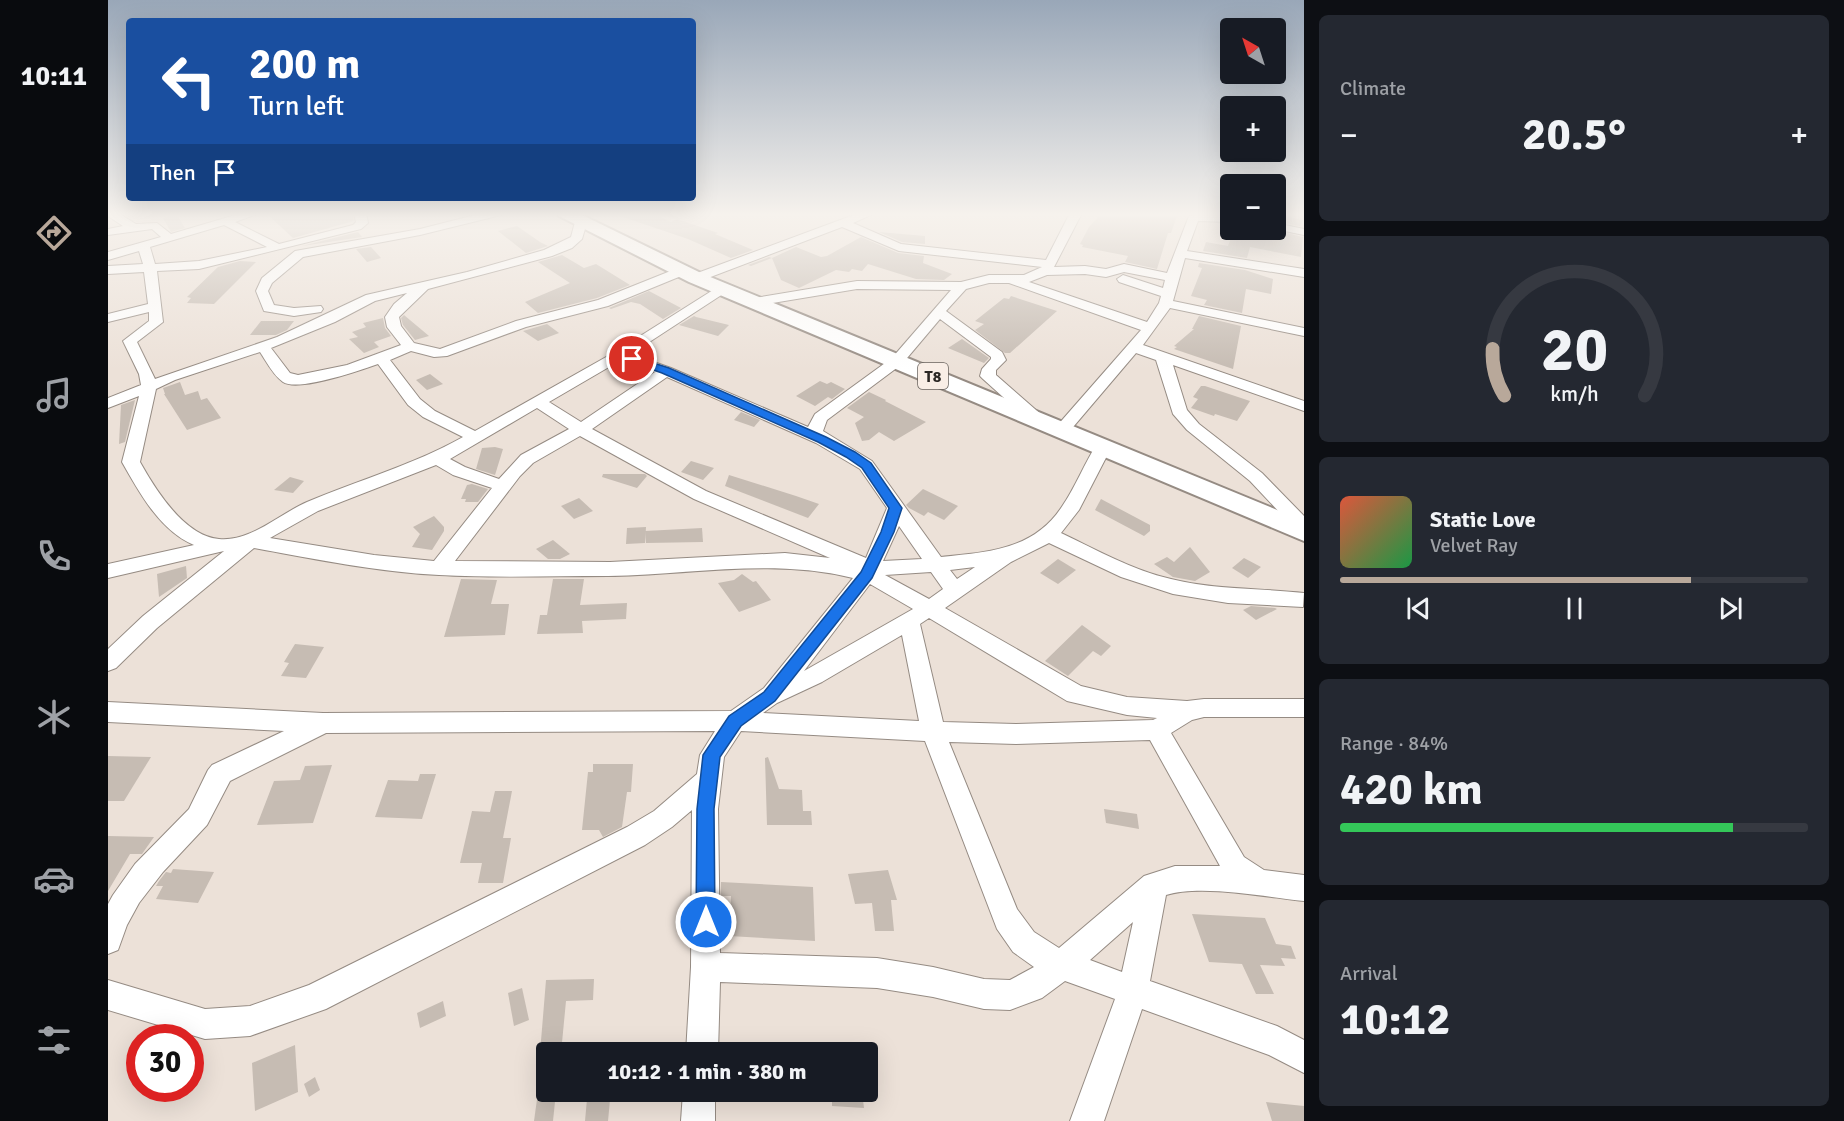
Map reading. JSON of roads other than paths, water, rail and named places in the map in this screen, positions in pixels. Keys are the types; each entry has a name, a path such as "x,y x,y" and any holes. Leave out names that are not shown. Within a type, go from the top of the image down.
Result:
{"highway":[{"name":"T8","path":"669,265 721,289 1304,532"}],"street":[{"path":"108,270 184,265"},
{"path":"153,282 198,265"},
{"path":"286,265 267,281 262,291 269,308 294,312 371,298 499,265"},
{"path":"263,347 290,380 298,380 351,369 410,347 442,353 522,324 603,303 714,265"},
{"path":"822,439 815,432 816,424 821,417 897,361 940,313 977,265"},
{"path":"1038,265 1106,273 1167,299 1304,332"},
{"path":"1062,430 1150,328 1167,299 1177,265"},
{"path":"1254,265 1304,273"},
{"path":"150,266 156,322 130,341 146,374 149,387 131,462 146,488 175,523 192,536 217,546"},
{"path":"754,302 857,285 964,284 989,279 1014,280 1035,276 1048,267"},
{"path":"1106,273 1124,268 1172,278"},
{"path":"1014,280 1150,328"},
{"path":"410,347 394,327 392,317 399,307 425,285"},
{"path":"108,662 150,622 250,541 312,507 437,459 477,438 620,355 721,289"},
{"path":"108,403 170,377 282,340 330,320 371,298"},
{"path":"108,318 155,306"},
{"path":"282,340 306,314 316,309"},
{"path":"940,313 997,355 999,360 988,369 988,376 1038,420"},
{"path":"1134,347 1304,406"},
{"path":"620,355 666,371 822,439 867,465 934,565 954,590"},
{"path":"1163,357 1179,411 1193,427 1256,477 1304,527"},
{"path":"382,358 414,402 429,414 477,438"},
{"path":"439,568 527,459 580,430 666,371"},
{"path":"538,402 635,462 700,495 869,571 996,649 1075,694 1127,706 1187,711 1204,708 1304,708"},
{"path":"703,1042 706,967 707,781 712,755 735,721 769,696 814,676 930,608 1004,557 1049,535 1070,510 1103,448"},
{"path":"437,459 459,471 503,486"},
{"path":"769,696 869,571 888,532 896,508"},
{"path":"1049,535 1101,561 1156,582 1202,592 1304,600"},
{"path":"108,571 217,546 250,541 374,562 439,568 610,569 785,560 869,571 1004,557"},
{"path":"909,620 933,732 1017,939 1035,952 1062,965 1276,1042 1304,1057"},
{"path":"108,712 323,723 735,721 933,732 1016,734 1156,730 1187,711"},
{"path":"108,940 123,902 163,853 185,834 199,815 213,782 221,773 323,723"},
{"path":"1156,730 1234,866 1259,883"},
{"path":"109,990 205,1024 250,1021 315,998 636,836 663,819 707,781"},
{"path":"706,967 877,973 933,982 984,994 1010,995 1031,987 1062,965 1154,885 1175,879 1213,879 1302,886"},
{"path":"1087,1121 1133,991 1154,885"},
{"path":"698,1121 699,1102"}]}
